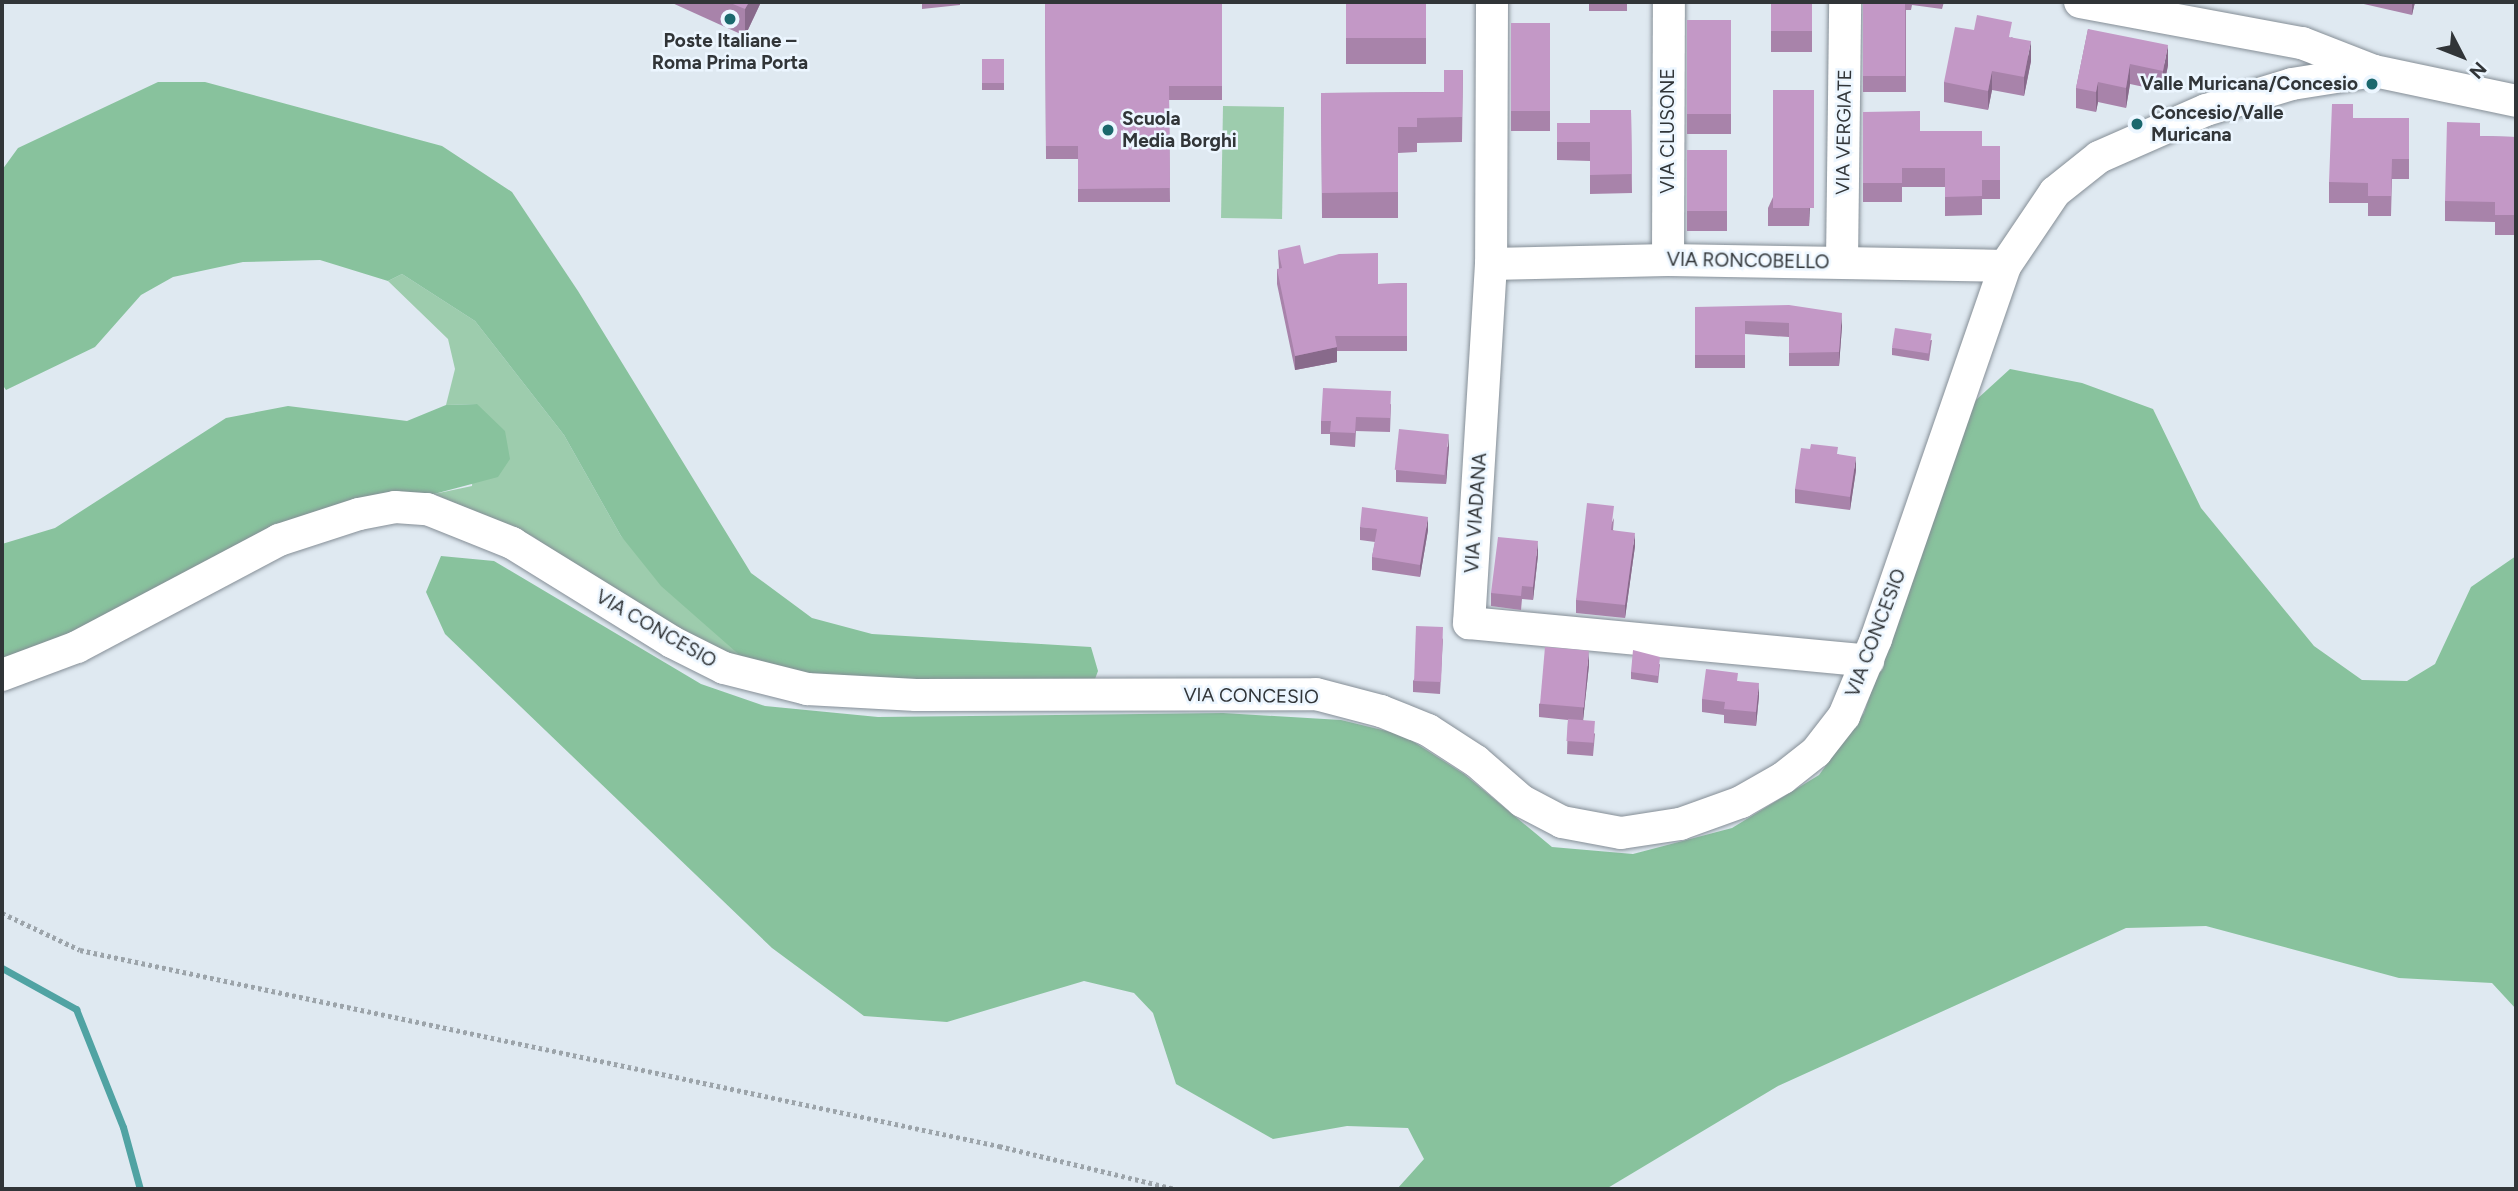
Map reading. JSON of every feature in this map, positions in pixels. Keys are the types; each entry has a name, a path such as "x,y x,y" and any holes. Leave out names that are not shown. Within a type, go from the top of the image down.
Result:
{"street":[{"name":"VIA VIADANA","path":"1492,2 1491,264 1469,623 1868,661"},
{"name":"VIA CLUSONE","path":"1668,260 1669,2"},
{"name":"VIA VERGIATE","path":"1842,262 1845,2"},
{"path":"2080,2 2302,43 2374,71 2516,102"},
{"name":"VIA CONCESIO","path":"2,675 76,647 279,540 359,514 395,507 427,509 512,542 672,642 724,668 807,689 916,695 1316,694 1381,711 1428,730 1551,818 1579,828 1620,833 1699,818 1783,778 1832,734 1868,661 2006,266 2055,191 2113,149 2248,96 2374,71"},
{"name":"VIA RONCOBELLO","path":"1491,264 1668,260 2006,266"}],"path":[{"path":"2,913 80,950 999,1146 1176,1189"}],"green space":[{"path":"158,82 205,82 442,146 512,192 578,291 751,573 812,618 872,634 1091,647 1098,671 1092,687 819,682 752,666 661,586 621,536 564,435 475,321 402,274 388,281 320,260 243,262 173,277 141,295 95,347 6,390 2,384 2,170 18,148"},
{"path":"1223,106 1284,107 1282,219 1221,218"},
{"path":"402,274 475,321 564,435 621,536 752,666 639,608 532,536 434,494 472,486 477,404 446,405 455,369 448,339 388,281"},
{"path":"2010,369 2082,383 2153,409 2201,508 2314,646 2362,680 2407,681 2435,664 2471,587 2516,556 2516,1009 2492,983 2399,978 2206,926 2126,928 1778,1086 1606,1189 1397,1189 1424,1159 1408,1128 1347,1126 1273,1139 1176,1084 1153,1013 1134,993 1084,981 947,1022 864,1016 772,948 445,634 426,592 441,556 494,561 701,684 765,706 878,717 1223,713 1341,720 1403,735 1464,774 1552,847 1633,854 1732,828 1819,775 1864,713 1965,410"},
{"path":"477,404 505,431 510,459 498,477 434,494 384,494 2,664 2,544 55,528 226,418 288,406 407,421 446,405"}],"building":[{"path":"728,2 749,2 745,9"},
{"name":"Scuola Media Borghi","path":"1045,2 1222,2 1222,86 1169,86 1170,188 1078,189 1078,146 1046,146"},
{"path":"1346,2 1426,2 1426,38 1346,38"},
{"path":"1771,2 1812,2 1812,31 1771,31"},
{"path":"1863,2 1905,2 1905,76 1863,76"},
{"path":"1977,15 2012,22 2009,37 2031,41 2024,77 1992,71 1988,91 1944,82 1955,27 1974,30"},
{"path":"1687,20 1731,20 1731,114 1687,114"},
{"path":"1511,23 1550,23 1550,111 1511,111"},
{"path":"2088,29 2168,45 2163,71 2130,64 2126,88 2098,82 2096,92 2076,88"},
{"path":"982,59 1004,59 1004,83 982,83"},
{"path":"1444,70 1463,70 1462,117 1417,118 1417,127 1398,127 1398,192 1322,193 1321,93 1444,92"},
{"path":"1773,90 1814,90 1814,208 1773,208"},
{"path":"2332,104 2353,104 2353,118 2409,118 2409,159 2392,159 2391,196 2368,196 2368,183 2329,182"},
{"path":"1590,110 1631,110 1632,174 1590,175 1590,142 1557,142 1557,123 1590,123"},
{"path":"1920,111 1920,131 1982,131 1982,146 2000,146 2000,180 1982,180 1982,196 1945,197 1945,168 1902,168 1902,183 1863,183 1863,112"},
{"path":"2447,122 2480,123 2480,136 2516,137 2516,215 2495,215 2495,202 2445,201"},
{"path":"1687,150 1727,150 1727,211 1687,211"},
{"path":"1300,245 1304,264 1339,254 1378,253 1378,284 1407,283 1407,336 1335,336 1337,347 1295,356 1277,269 1282,268 1278,250"},
{"path":"1789,305 1842,313 1839,352 1789,353 1789,323 1745,321 1745,355 1695,355 1695,307"},
{"path":"1895,328 1932,334 1928,354 1892,348"},
{"path":"1323,388 1391,391 1390,418 1356,417 1355,433 1330,432 1331,421 1321,421"},
{"path":"1399,429 1449,434 1444,475 1395,470"},
{"path":"1811,444 1838,447 1837,454 1856,457 1850,497 1795,489 1801,448 1810,449"},
{"path":"1587,503 1614,506 1611,530 1635,533 1625,605 1576,600"},
{"path":"1362,507 1428,517 1420,565 1372,557 1377,529 1360,527"},
{"path":"1498,537 1538,541 1533,587 1522,586 1521,596 1491,593"},
{"path":"1416,626 1443,627 1441,682 1414,681"},
{"path":"1545,647 1589,651 1584,708 1540,704"},
{"path":"1633,650 1660,657 1658,676 1631,672"},
{"path":"1706,669 1738,673 1737,681 1759,683 1756,712 1724,709 1725,702 1702,699"},
{"path":"1568,719 1595,721 1593,743 1566,741"}],"waterway":[{"path":"2,968 76,1009 123,1127 140,1189"}],"place":[{"name":"Poste Italiane – Roma Prima Porta","path":"730,19"},
{"name":"Valle Muricana/Concesio","path":"2372,84"},
{"name":"Concesio/Valle Muricana","path":"2137,124"},
{"name":"Scuola Media Borghi","path":"1108,130"}]}
